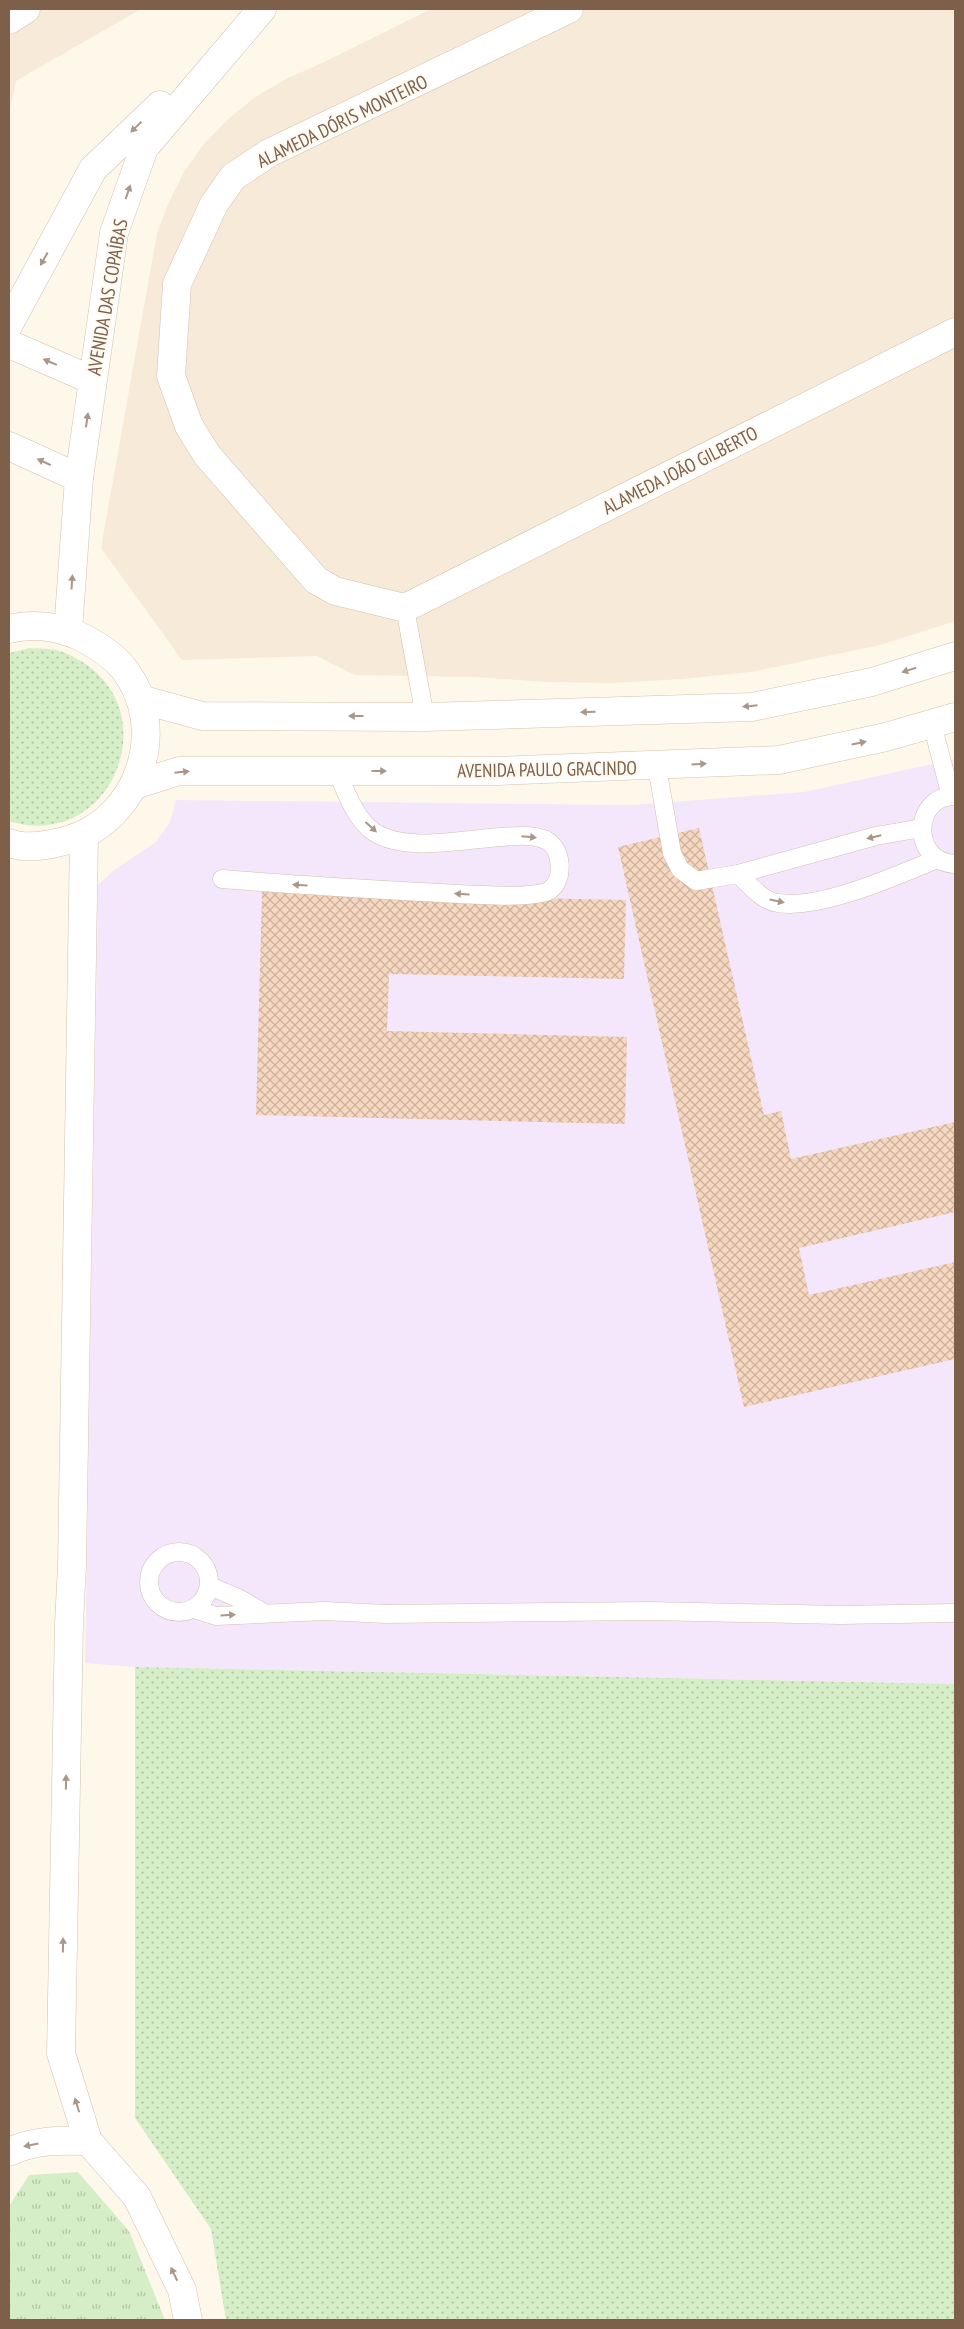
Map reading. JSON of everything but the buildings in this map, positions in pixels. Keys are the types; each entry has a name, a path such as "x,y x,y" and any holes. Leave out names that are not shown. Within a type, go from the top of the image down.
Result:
{"street":[{"path":"9,20 26,9"},
{"name":"AVENIDA DAS COPAÍBAS","path":"9,324 93,169 261,9"},
{"name":"AVENIDA DAS COPAÍBAS","path":"68,630 79,478 114,233 144,148 261,9"},
{"name":"ALAMEDA DÓRIS MONTEIRO","path":"405,608 336,590 316,580 207,455 189,426 171,376 177,284 214,204 233,177 269,153 569,9"},
{"name":"ALAMEDA JOÃO GILBERTO","path":"405,608 955,332"},
{"path":"9,344 92,380"},
{"path":"9,446 79,478"},
{"path":"9,630 42,626 68,630 100,645 124,669 140,699 147,728 145,757 135,785 114,815 84,836 49,846 9,843"},
{"path":"140,699 202,716 425,717 752,706 872,682 955,656"},
{"name":"AVENIDA PAULO GRACINDO","path":"135,785 178,771 497,771 657,767 779,760 886,737 944,721"},
{"path":"84,836 72,1565 61,2053 88,2141 137,2197 182,2290 188,2320"},
{"path":"9,2152 20,2147 54,2140 88,2141"}],"lane":[{"path":"405,608 425,717"},
{"path":"944,721 953,796 940,800 930,807 924,817 922,828 923,840 928,851 949,865"},
{"path":"657,767 672,853 680,869 696,881 738,874 876,836 922,828"},
{"path":"222,879 476,895 531,894 545,892 555,884 559,866 557,852 547,841 534,837 476,838 422,844 396,840 374,832 362,819 348,798 337,771"},
{"path":"738,874 763,897 778,903 799,903 828,898 949,865"},
{"path":"184,1552 192,1555 206,1568 210,1586 202,1603 194,1609 175,1613 158,1604 149,1588 154,1566 158,1560 174,1553 184,1552"},
{"path":"210,1586 240,1599 264,1613"},
{"path":"194,1609 216,1616 324,1611 386,1614 640,1612 840,1615 955,1613"}],"shaded area":[{"path":"9,9 141,9 16,81 9,115"},
{"path":"431,9 955,9 955,621 880,645 751,672 613,683 545,682 476,677 355,675 317,656 182,660 101,548 157,233 169,202 184,172 203,145 226,121 255,97 288,78"},
{"path":"955,759 955,1684 135,1667 85,1663 98,885 114,870 156,842 170,822 176,800 633,805 804,792"}],"green space":[{"path":"30,648 60,651 96,672 116,700 123,733 118,765 103,793 79,815 47,825 9,821 9,653"},
{"path":"135,1667 955,1684 955,2320 226,2320 211,2229 135,2118"},
{"path":"78,2172 129,2231 165,2320 9,2320 9,2206 29,2175"}]}
